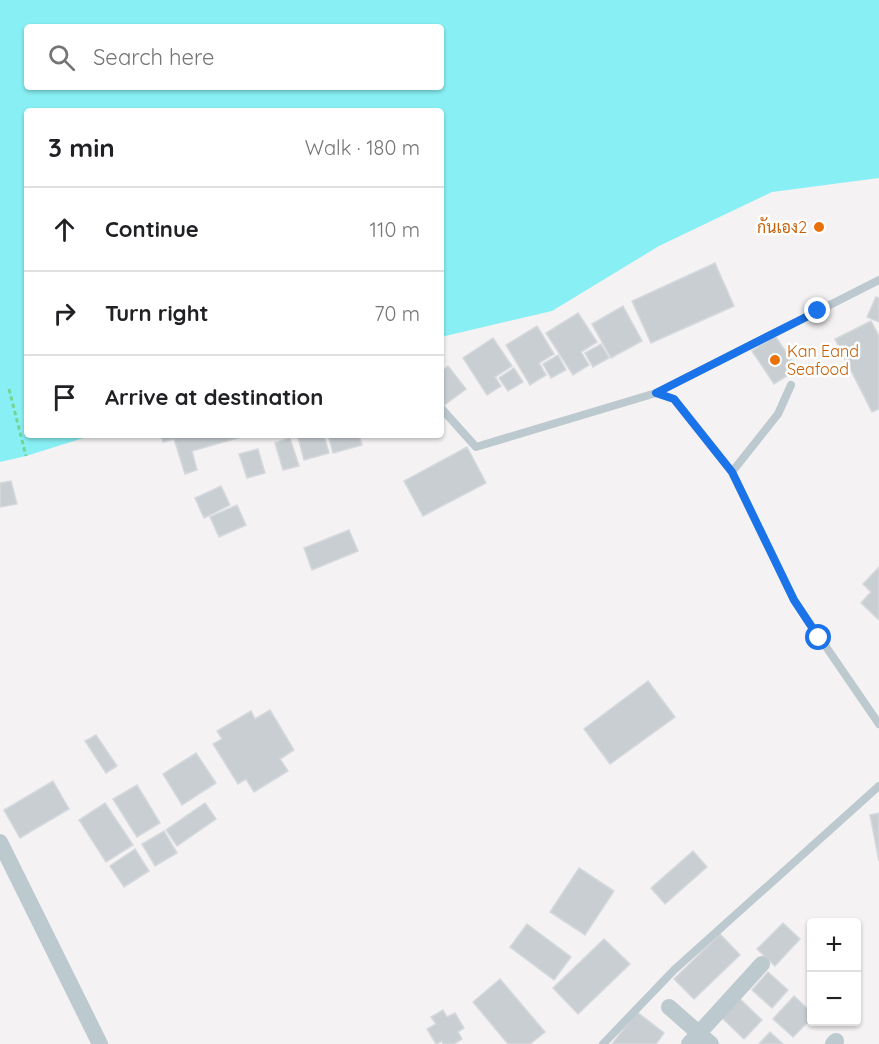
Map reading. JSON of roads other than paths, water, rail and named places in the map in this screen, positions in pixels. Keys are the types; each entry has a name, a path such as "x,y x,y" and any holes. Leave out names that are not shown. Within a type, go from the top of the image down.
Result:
{"street":[{"path":"0,842 100,1044"},
{"path":"669,1006 700,1040 762,964"}],"lane":[{"path":"444,411 476,447 656,393 879,280"},
{"path":"732,472 778,414 791,385"},
{"path":"656,393 674,399 732,472 794,600 879,724"},
{"path":"603,1044 674,970 879,786"}],"water":[{"path":"0,0 879,0 879,178 772,192 659,246 552,311 444,336 444,108 24,108 24,438 83,438 0,462"}],"place":[{"name":"กันเอง2","path":"819,227"},
{"name":"Kan Eand Seafood","path":"775,360"}]}
